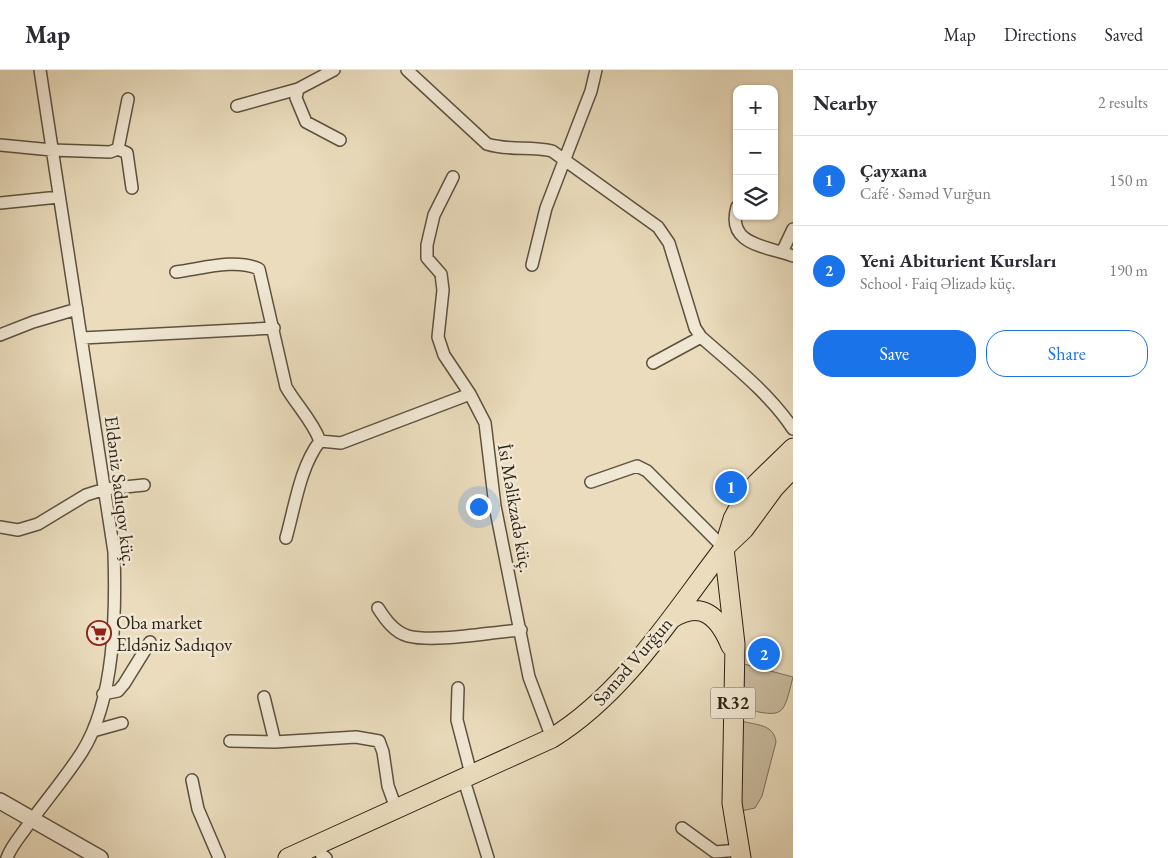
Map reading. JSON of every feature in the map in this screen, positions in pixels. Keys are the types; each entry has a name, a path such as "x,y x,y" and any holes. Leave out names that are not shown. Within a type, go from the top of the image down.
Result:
{"main road":[{"path":"724,548 733,518 742,502 757,483 793,448"},
{"name":"Səməd Vurğun","path":"288,858 322,851 396,808 552,738 585,714 623,677 724,548 744,529 774,488 793,468"},
{"name":"R32","path":"724,548 734,630 735,661 731,779 732,803 740,854"},
{"path":"668,621 682,612 690,610 710,615 724,630 735,661"}],"street":[{"name":"Eldəniz Sadıqov küç.","path":"7,858 32,819 82,752 93,731 103,694 113,637 116,602 114,552 105,488 40,70"},
{"path":"238,106 298,89 334,70"},
{"path":"408,70 488,144 499,148 552,151 658,227 669,243 696,328 701,337 764,393 779,408 793,429"},
{"path":"532,265 546,208 591,91 596,70"},
{"path":"298,89 296,98 306,122 340,140"},
{"path":"118,149 128,99"},
{"path":"0,145 52,150 110,152 118,149 127,153 132,188"},
{"name":"İsi Məlikzadə küç.","path":"452,177 434,215 427,245 427,258 441,274 443,290 438,337 444,355 470,394 485,423 495,506 529,676 552,738"},
{"path":"0,203 59,197"},
{"path":"733,220 742,239 793,256"},
{"path":"782,252 793,229"},
{"path":"176,272 236,264 251,265 259,269 286,387 296,403 314,423 320,440"},
{"path":"0,335 33,322 77,309"},
{"path":"82,338 274,328"},
{"path":"653,363 701,337"},
{"path":"320,440 340,443 470,394"},
{"path":"286,538 305,469 311,452 320,440"},
{"path":"590,482 637,466 648,471 724,548"},
{"path":"0,527 18,530 38,524 86,495 105,488 144,485"},
{"path":"378,608 386,621 408,636 437,639 521,630"},
{"path":"103,694 118,692 150,642"},
{"path":"458,688 457,720 467,776 488,858"},
{"path":"264,697 275,742"},
{"path":"93,731 122,723"},
{"path":"230,740 275,742 356,737 379,741 383,752 388,786 396,808"},
{"path":"192,780 198,809 219,858"},
{"path":"0,801 100,858"},
{"path":"682,828 714,852 740,854"}],"shaded area":[{"path":"744,664 793,677 787,700 780,711 768,713 744,709"},
{"path":"741,721 768,729 775,736 776,742 762,796 755,808 741,811"}],"place":[{"name":"Çayxana","path":"731,487"},
{"name":"Oba market Eldəniz Sadıqov","path":"99,633"},
{"name":"Yeni Abiturient Kursları","path":"764,654"}]}
